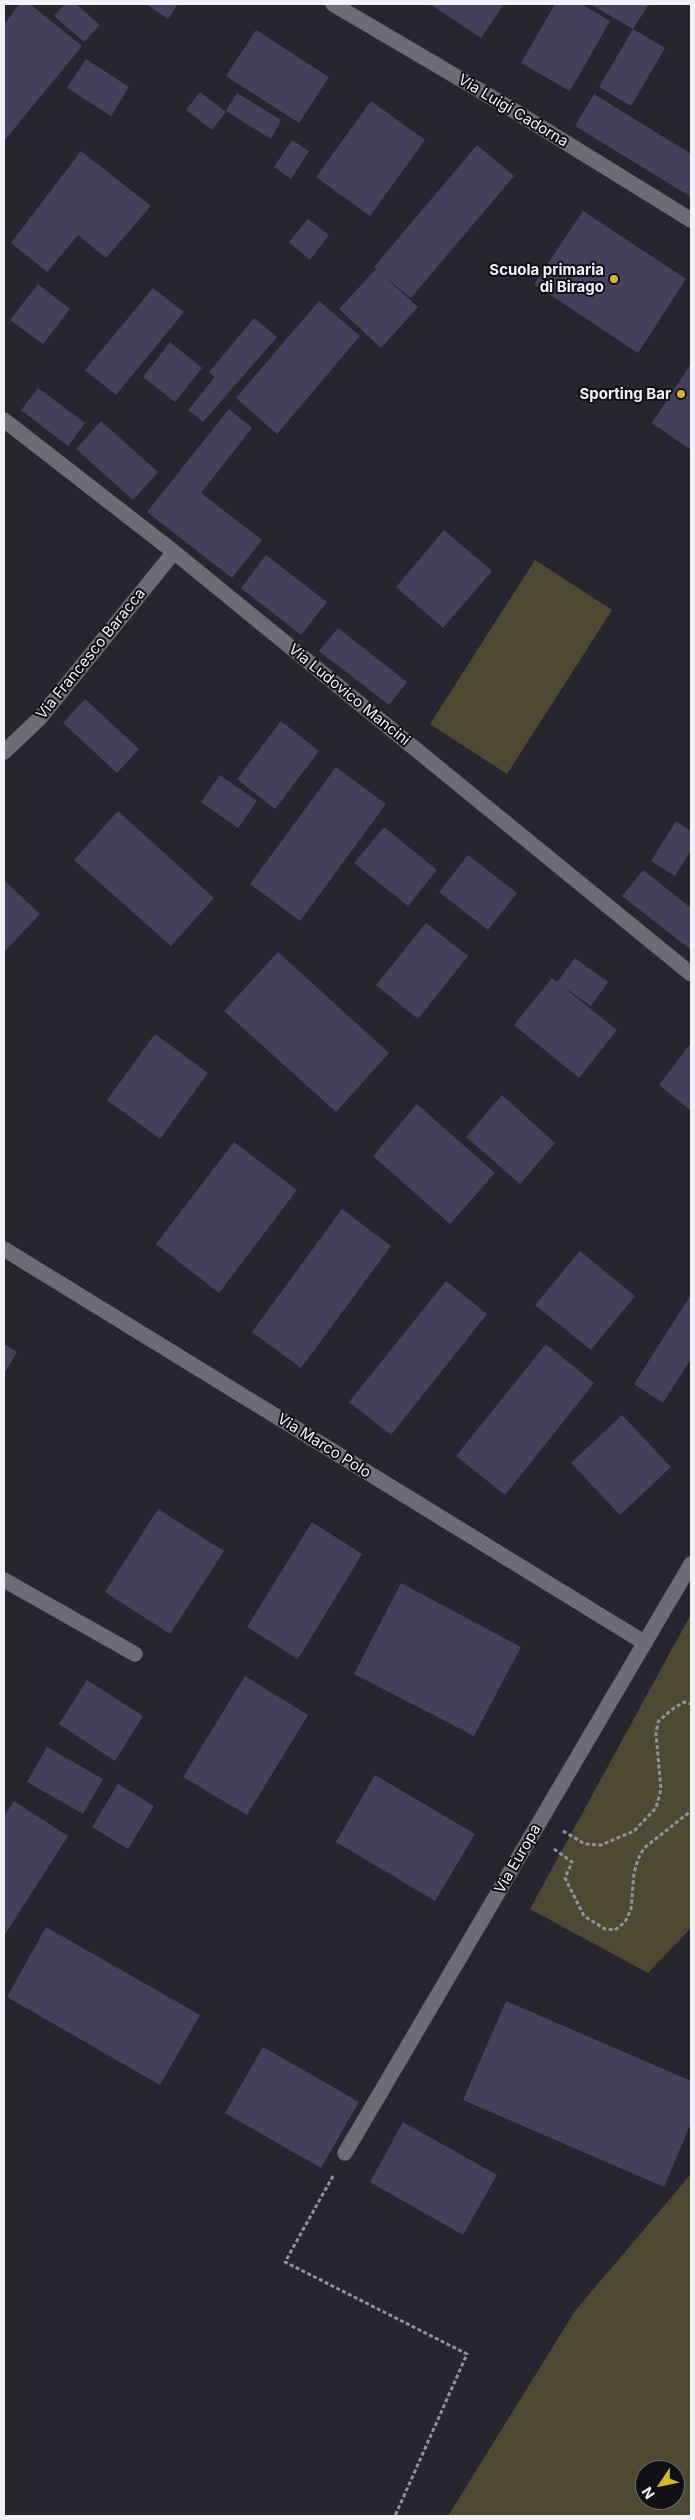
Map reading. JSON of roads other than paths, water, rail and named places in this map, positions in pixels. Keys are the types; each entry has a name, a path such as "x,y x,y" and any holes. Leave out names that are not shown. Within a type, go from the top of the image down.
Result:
{"street":[{"name":"Via Luigi Cadorna","path":"332,4 513,110 691,220"},
{"name":"Via Ludovico Mancini","path":"4,420 174,552 691,974"},
{"name":"Via Francesco Baracca","path":"4,752 39,719 174,552"},
{"name":"Via Marco Polo","path":"4,1249 645,1643"},
{"name":"Via Europa","path":"345,2153 691,1564"},
{"path":"4,1580 135,1654"}],"place":[{"name":"Scuola primaria di Birago","path":"614,279"},
{"name":"Sporting Bar","path":"681,394"}]}
